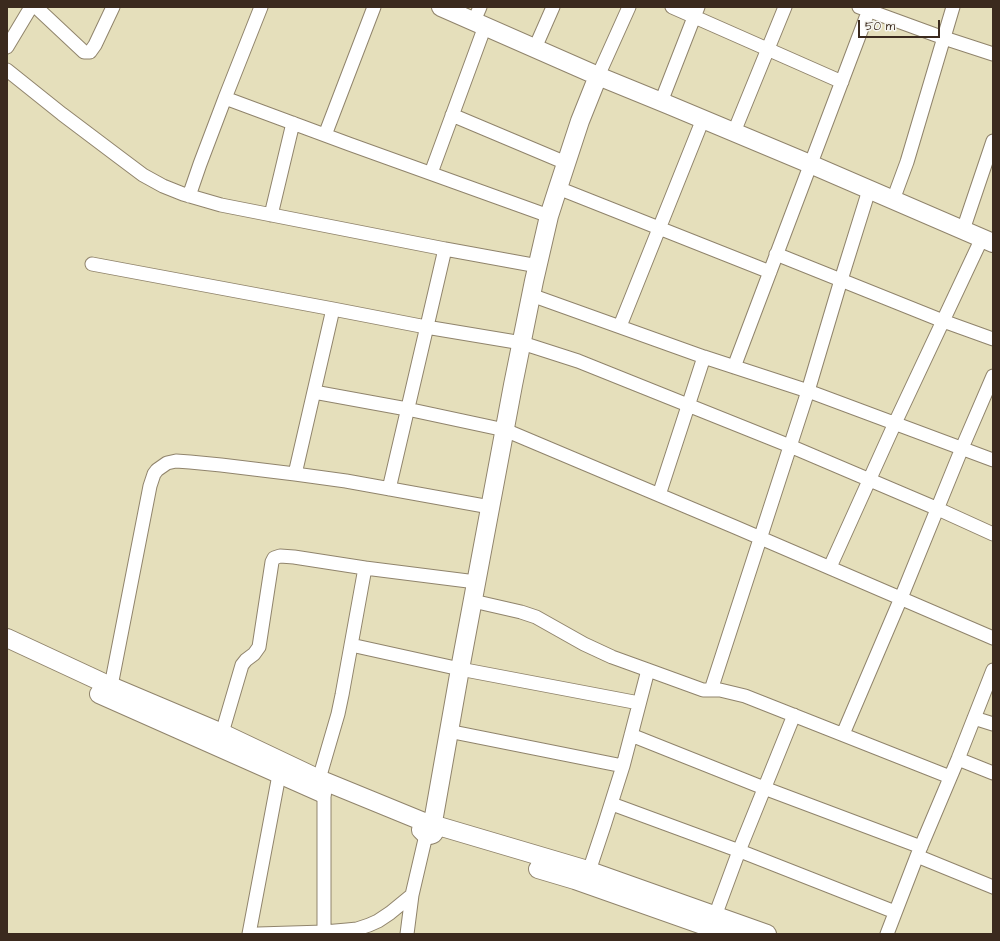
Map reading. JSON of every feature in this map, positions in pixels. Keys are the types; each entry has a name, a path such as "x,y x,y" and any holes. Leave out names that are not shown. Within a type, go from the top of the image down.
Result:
{"main road":[{"path":"441,7 480,18 535,48 598,76 810,164 988,241"},
{"path":"429,829 438,798 448,731 531,295 549,216 580,121 598,76"},
{"path":"7,638 111,686 222,733 321,787"},
{"path":"7,652 279,775 321,787 429,829 712,926 767,934"},
{"path":"429,829 589,871 728,934"}],"street":[{"path":"7,47 31,7"},
{"path":"36,7 84,52 90,52 113,7"},
{"path":"189,196 224,98 261,7"},
{"path":"325,135 374,7"},
{"path":"535,48 553,7"},
{"path":"598,76 629,7"},
{"path":"672,7 696,12 768,49 842,82"},
{"path":"734,132 785,7"},
{"path":"893,200 907,162 953,7"},
{"path":"734,367 842,82 866,8 944,38 993,54"},
{"path":"662,102 696,12"},
{"path":"431,173 452,115 480,18"},
{"path":"7,70 62,114 143,175 163,186 189,196 221,205 538,266"},
{"path":"224,98 549,216"},
{"path":"452,115 566,163"},
{"path":"620,326 703,119"},
{"path":"271,215 293,123"},
{"path":"963,230 993,141"},
{"path":"558,188 770,272"},
{"path":"711,690 808,391 869,190"},
{"path":"830,567 943,321 988,241"},
{"path":"389,489 445,248"},
{"path":"776,254 943,321 993,339"},
{"path":"92,264 522,344 589,365 790,446 993,534"},
{"path":"531,295 704,357 808,391 993,460"},
{"path":"295,474 333,309"},
{"path":"659,494 704,357"},
{"path":"843,734 902,598 962,448 993,376"},
{"path":"314,392 408,408 505,430 659,494 993,638"},
{"path":"111,686 150,486 154,474 167,463 176,461 295,474 346,481 490,507"},
{"path":"222,733 243,663 254,654 259,647 272,562 274,558 280,556 294,557 365,568 476,582"},
{"path":"328,933 321,787 338,714 365,568"},
{"path":"473,601 536,617 600,652 703,690 720,690 745,696 950,777"},
{"path":"351,646 460,669 639,703"},
{"path":"589,871 612,804 648,670"},
{"path":"887,934 919,852 993,673"},
{"path":"712,926 739,851 794,715"},
{"path":"974,718 993,724"},
{"path":"448,731 623,766"},
{"path":"631,735 919,852 993,887"},
{"path":"958,759 993,773"},
{"path":"249,934 279,775"},
{"path":"612,804 739,851 895,912"},
{"path":"407,934 412,895 429,829"},
{"path":"258,934 328,933 357,929 383,918 412,895"}]}
